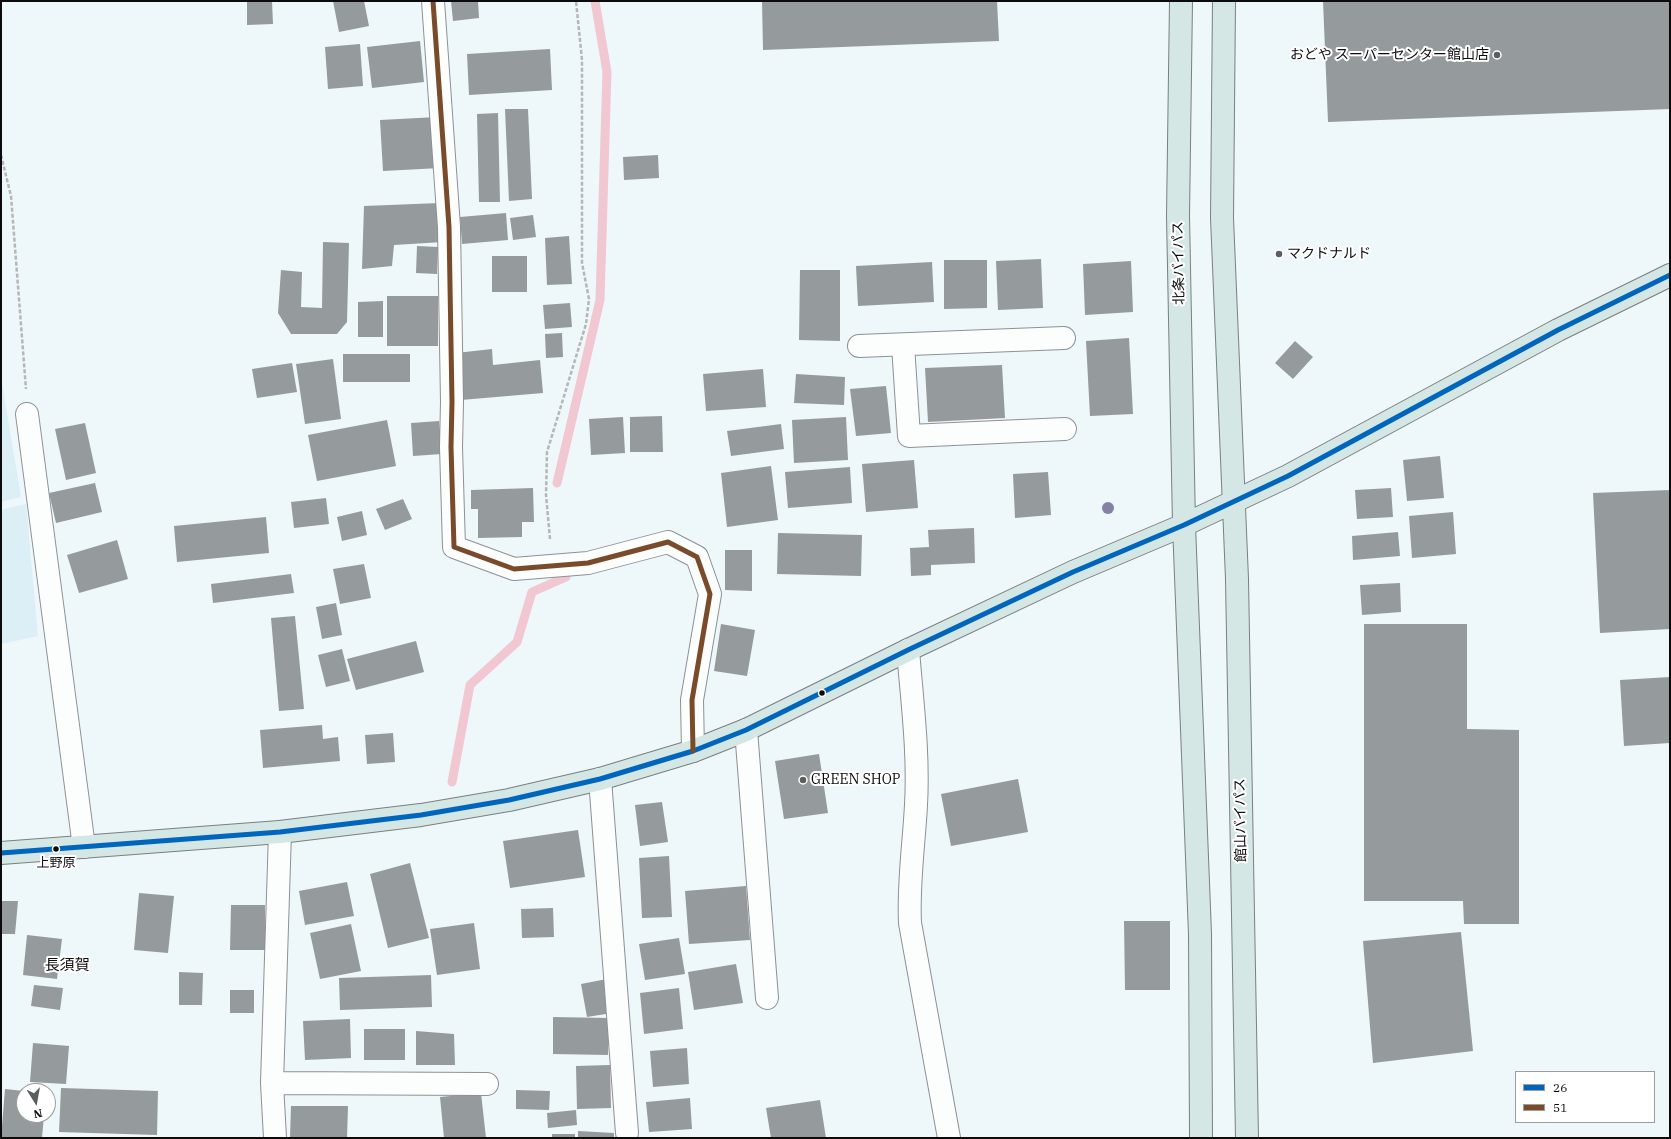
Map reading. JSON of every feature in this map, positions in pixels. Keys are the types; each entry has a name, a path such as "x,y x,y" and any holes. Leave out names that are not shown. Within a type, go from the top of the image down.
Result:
{"highway":[{"name":"北条バイパス","path":"1181,1 1178,216 1184,525"},
{"path":"1224,1 1222,218 1234,503"},
{"path":"1,853 280,832 421,815 509,800 600,779 693,751 746,730 908,650 1073,572 1234,503 1350,444 1558,330 1670,275"},
{"name":"館山バイパス","path":"1234,503 1237,579 1247,1138"},
{"path":"1184,525 1200,934 1201,1138"}],"street":[{"path":"433,1 449,227 452,402 450,447 454,547 514,569 588,563 668,542 697,557 710,594 692,700 693,751"},
{"path":"860,346 1064,338"},
{"path":"902,345 908,436 1065,429"},
{"path":"28,414 84,847"},
{"path":"908,650 915,742 916,780 916,804 909,897 910,923 948,1138"},
{"path":"746,730 767,998"},
{"path":"600,779 627,1133"},
{"path":"274,1138 272,1083 280,832"},
{"path":"272,1083 487,1084"}],"path":[{"path":"553,566 546,495 546,452 586,324 589,298 582,262 582,60 576,1"},
{"path":"1,155 11,196 28,414"}],"shaded area":[{"path":"1,377 21,497 1,502"},
{"path":"26,504 38,636 1,644 1,510"}],"building":[{"path":"247,1 272,1 273,24 247,25"},
{"path":"333,1 364,1 369,26 339,32"},
{"path":"451,1 478,1 479,18 453,21"},
{"path":"762,1 997,1 999,41 763,50"},
{"name":"おどや スーパーセンター館山店","path":"1323,1 1670,1 1670,109 1328,122"},
{"path":"420,41 424,82 372,88 367,47"},
{"path":"360,44 363,86 328,89 325,47"},
{"path":"550,49 552,90 469,95 467,54"},
{"path":"505,109 528,109 532,199 509,201"},
{"path":"498,113 500,202 479,202 477,114"},
{"path":"437,117 440,168 383,171 380,120"},
{"path":"658,155 659,178 624,180 623,157"},
{"path":"440,203 443,242 394,245 392,266 362,269 364,206"},
{"path":"506,213 508,240 462,244 460,217"},
{"path":"533,215 536,237 513,240 510,218"},
{"path":"569,236 572,284 547,285 545,238"},
{"path":"323,242 349,243 347,322 337,334 291,334 278,313 281,270 302,272 301,307 322,308"},
{"path":"417,246 438,247 437,274 416,273"},
{"path":"492,256 527,256 527,292 492,292"},
{"path":"1041,259 1043,308 998,310 996,261"},
{"path":"944,260 987,260 987,308 944,309"},
{"path":"1131,261 1133,312 1085,315 1083,264"},
{"path":"932,262 934,302 858,306 856,266"},
{"path":"800,270 840,270 840,341 799,340"},
{"path":"387,296 438,296 438,346 387,346"},
{"path":"383,301 383,337 358,337 358,302"},
{"path":"570,303 572,327 545,329 543,305"},
{"path":"562,333 563,357 546,358 545,334"},
{"path":"1129,338 1133,414 1090,416 1086,341"},
{"path":"1295,341 1313,357 1293,379 1275,363"},
{"path":"492,349 493,365 540,360 543,393 461,400 456,353"},
{"path":"343,354 410,354 410,382 343,382"},
{"path":"333,359 341,419 305,424 296,364"},
{"path":"292,363 297,392 257,398 252,369"},
{"path":"1002,365 1005,418 928,422 925,368"},
{"path":"763,369 766,407 706,411 703,374"},
{"path":"796,374 845,377 844,405 794,403"},
{"path":"886,386 891,433 856,436 850,389"},
{"path":"662,416 663,452 630,452 630,417"},
{"path":"623,417 625,453 591,455 589,419"},
{"path":"846,417 848,460 794,463 792,420"},
{"path":"387,420 396,466 317,481 308,435"},
{"path":"439,421 442,454 413,456 411,423"},
{"path":"85,423 96,473 66,480 55,429"},
{"path":"781,424 784,449 731,456 727,431"},
{"path":"1440,456 1444,498 1407,501 1403,460"},
{"path":"914,460 918,508 866,512 862,464"},
{"path":"771,466 778,520 727,527 721,473"},
{"path":"850,467 852,503 788,508 785,472"},
{"path":"1048,472 1051,515 1015,518 1013,474"},
{"path":"95,483 102,512 56,523 49,493"},
{"path":"533,488 534,522 522,522 522,537 478,538 478,509 471,509 471,490"},
{"path":"1391,488 1393,517 1357,519 1355,490"},
{"path":"1670,490 1670,629 1600,633 1593,493"},
{"path":"326,498 329,524 294,528 291,502"},
{"path":"403,499 412,519 385,530 376,509"},
{"path":"362,511 367,535 342,541 337,517"},
{"path":"1453,512 1456,554 1412,558 1409,516"},
{"path":"266,517 269,553 177,562 174,526"},
{"path":"974,528 975,563 931,565 931,575 911,576 910,548 929,547 928,530"},
{"path":"1398,532 1400,556 1353,560 1352,536"},
{"path":"778,533 862,535 861,576 777,574"},
{"path":"117,540 128,579 79,593 67,555"},
{"path":"725,550 752,550 752,591 725,590"},
{"path":"364,564 371,598 340,604 333,569"},
{"path":"291,574 294,593 213,603 211,584"},
{"path":"1400,583 1401,612 1362,615 1360,585"},
{"path":"336,603 342,635 322,639 316,607"},
{"path":"295,616 304,709 279,711 271,618"},
{"path":"721,624 755,630 747,676 714,671"},
{"path":"1364,624 1467,624 1467,729 1519,730 1519,924 1464,924 1463,901 1364,901"},
{"path":"416,641 424,672 356,690 347,659"},
{"path":"342,649 350,681 326,687 318,655"},
{"path":"1670,677 1670,743 1624,746 1620,680"},
{"path":"322,725 323,739 338,737 340,761 263,768 260,730"},
{"path":"393,733 395,762 367,764 365,735"},
{"path":"819,754 828,813 784,819 775,761"},
{"path":"1018,779 1028,832 951,846 941,794"},
{"path":"662,802 668,842 640,846 635,805"},
{"path":"578,830 585,877 510,888 503,841"},
{"path":"669,856 672,917 642,918 639,858"},
{"path":"410,863 429,938 388,948 370,874"},
{"path":"347,882 354,916 305,925 299,891"},
{"path":"746,886 750,940 689,944 685,891"},
{"path":"139,893 174,896 168,953 134,950"},
{"path":"1,901 18,901 15,934 1,934"},
{"path":"231,905 265,905 265,950 230,950"},
{"path":"553,908 554,937 522,938 521,909"},
{"path":"1124,921 1170,921 1170,990 1125,990"},
{"path":"474,923 480,969 437,975 430,929"},
{"path":"351,924 361,971 320,979 310,933"},
{"path":"1461,932 1473,1051 1373,1063 1363,941"},
{"path":"27,935 62,939 57,979 23,975"},
{"path":"679,938 685,974 645,980 639,944"},
{"path":"736,964 743,1003 694,1010 688,972"},
{"path":"179,972 203,973 202,1005 179,1005"},
{"path":"431,975 432,1007 340,1010 339,978"},
{"path":"607,979 612,1013 587,1017 581,984"},
{"path":"34,985 63,988 60,1010 31,1006"},
{"path":"679,988 683,1029 644,1034 640,993"},
{"path":"230,990 254,990 254,1013 230,1013"},
{"path":"553,1017 609,1018 608,1055 553,1054"},
{"path":"350,1019 351,1058 305,1060 303,1021"},
{"path":"364,1029 405,1029 405,1060 364,1060"},
{"path":"416,1031 454,1034 455,1065 416,1065"},
{"path":"33,1043 69,1046 66,1084 30,1082"},
{"path":"687,1048 689,1084 653,1087 650,1051"},
{"path":"610,1065 611,1108 577,1109 576,1066"},
{"path":"61,1088 158,1091 157,1135 59,1132"},
{"path":"5,1089 16,1090 16,1123 43,1123 42,1138 1,1138"},
{"path":"516,1090 550,1091 549,1110 516,1109"},
{"path":"481,1093 486,1138 444,1138 440,1097"},
{"path":"690,1098 692,1129 649,1132 646,1102"},
{"path":"820,1100 826,1138 771,1138 766,1108"},
{"path":"291,1106 348,1106 347,1138 290,1138"},
{"path":"576,1110 577,1125 548,1128 547,1113"},
{"path":"578,1131 614,1133 614,1138 578,1138"},
{"path":"552,1134 575,1134 575,1138 552,1138"}],"waterway":[{"path":"557,483 600,300 607,72 595,1"},
{"path":"452,782 470,685 517,642 532,592 566,577"}],"transit line":[{"name":"51","path":"433,1 449,227 452,402 451,447 454,547 514,569 588,563 668,542 697,557 710,594 692,700 693,751"},
{"name":"26","path":"1,853 280,832 421,815 509,800 600,779 693,751 746,730 908,650 1073,572 1184,525 1288,476 1558,330 1670,275"}],"place":[{"name":"おどや スーパーセンター館山店","path":"1497,55"},
{"name":"マクドナルド","path":"1279,254"},
{"name":"GREEN SHOP","path":"803,780"},
{"name":"上野原","path":"56,849"}],"district":[{"name":"長須賀","path":"67,966"}]}
